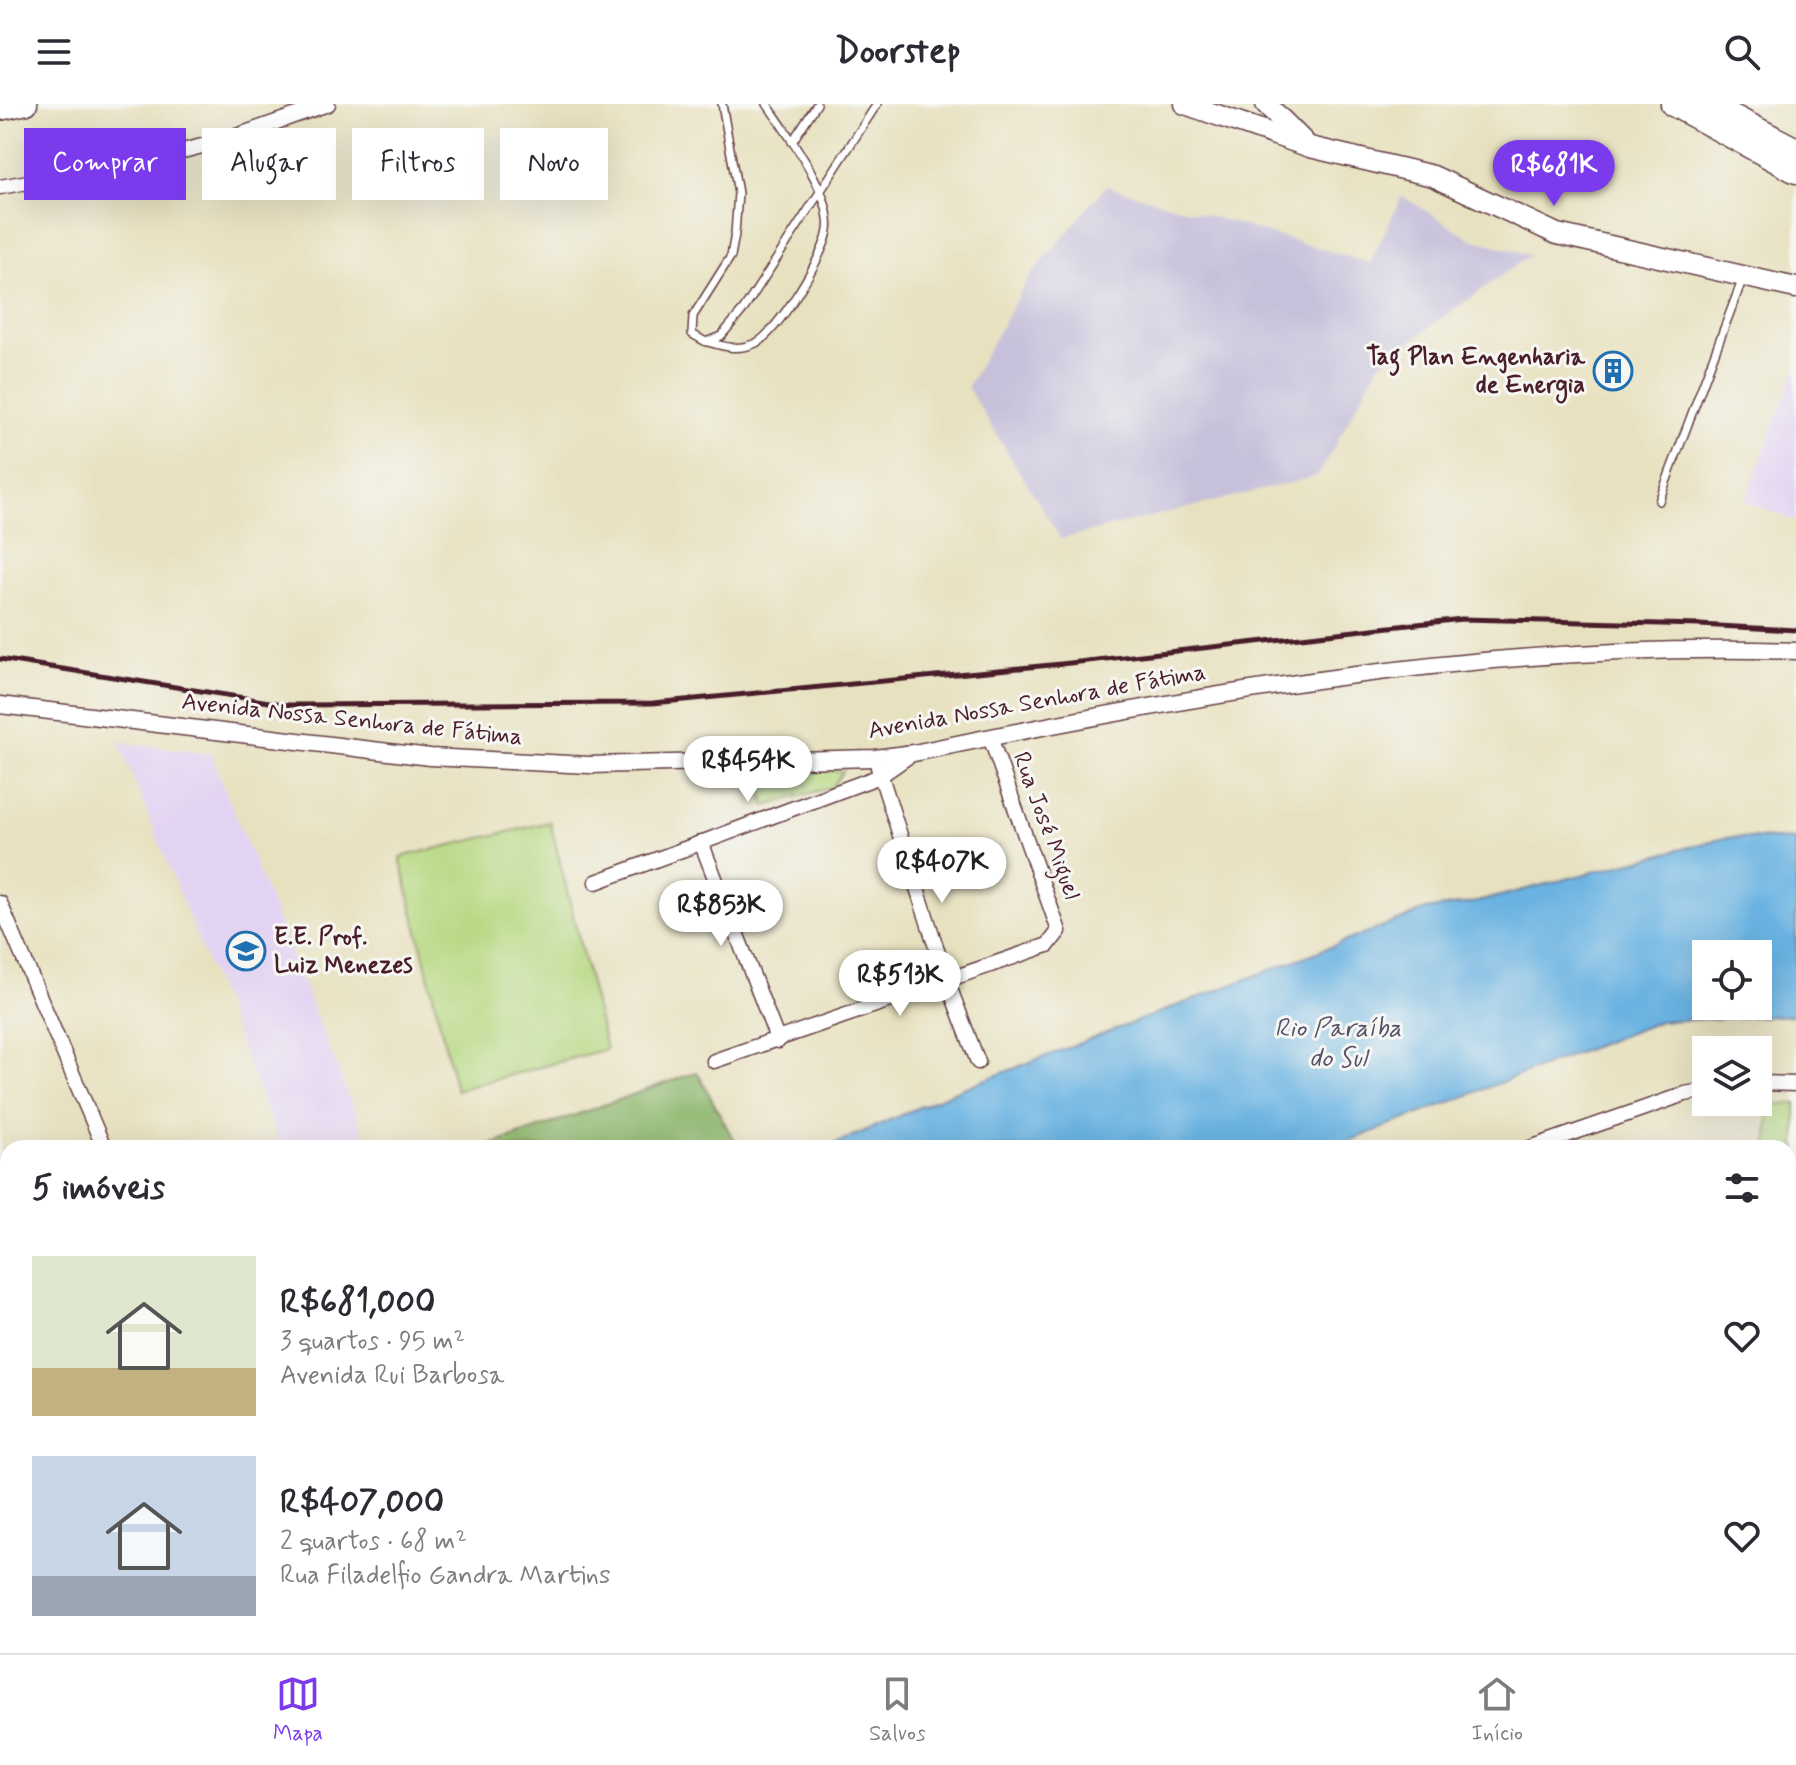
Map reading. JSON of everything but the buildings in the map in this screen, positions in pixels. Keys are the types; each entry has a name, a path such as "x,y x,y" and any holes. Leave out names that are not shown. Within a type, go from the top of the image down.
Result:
{"highway":[{"path":"1673,104 1796,171"},
{"path":"1708,104 1796,150"}],"main road":[{"path":"0,110 27,104"},
{"path":"1185,104 1310,147 1433,176 1557,234 1796,288"},
{"path":"1266,104 1310,147"}],"street":[{"path":"0,187 145,161 225,140 328,104"},
{"name":"Avenida Nossa Senhora de Fátima","path":"0,705 430,757 589,765 875,758 1221,694 1359,673 1663,650 1796,651"},
{"name":"Rua José Miguel","path":"947,981 1048,945 1059,931 990,737"},
{"path":"596,882 880,776 914,753"},
{"path":"875,758 947,981 978,1062"},
{"path":"701,842 778,1041"},
{"path":"0,903 101,1140"},
{"path":"714,1061 947,981"},
{"path":"1772,1083 1796,1084"},
{"path":"1553,1140 1692,1093"}],"lane":[{"path":"722,104 738,193 735,234 731,256 693,316 692,334 706,342 732,349 757,342 776,326 821,252 828,232 827,212 820,192 767,104"},
{"path":"792,142 817,104"},
{"path":"706,342 721,336 744,309 877,104"},
{"path":"1659,501 1743,276"}],"shaded area":[{"path":"1106,186 1370,263 1402,196 1472,239 1530,255 1380,363 1318,476 1061,539 967,387 1028,279"},
{"path":"1796,367 1796,521 1745,501"},
{"name":"E.E. Prof. Luiz Menezes","path":"119,742 211,754 366,1140 278,1140"}],"green space":[{"path":"756,771 843,771 832,787 765,806"},
{"path":"550,822 606,1049 456,1090 400,857"},
{"path":"697,1072 734,1140 505,1140"},
{"path":"1772,1104 1796,1104 1796,1140 1768,1140"}],"water":[{"name":"Rio Paraíba do Sul","path":"1728,837 1796,840 1796,1015 1772,1016 1772,940 1692,940 1692,1020 1660,1021 1352,1140 844,1140 958,1090 1426,910 1477,902"}],"railway":[{"path":"0,659 288,705 653,703 1061,664 1462,619 1796,630"}],"place":[{"name":"Tag Plan Engenharia de Energia","path":"1613,371"},
{"name":"E.E. Prof. Luiz Menezes","path":"246,951"}]}
